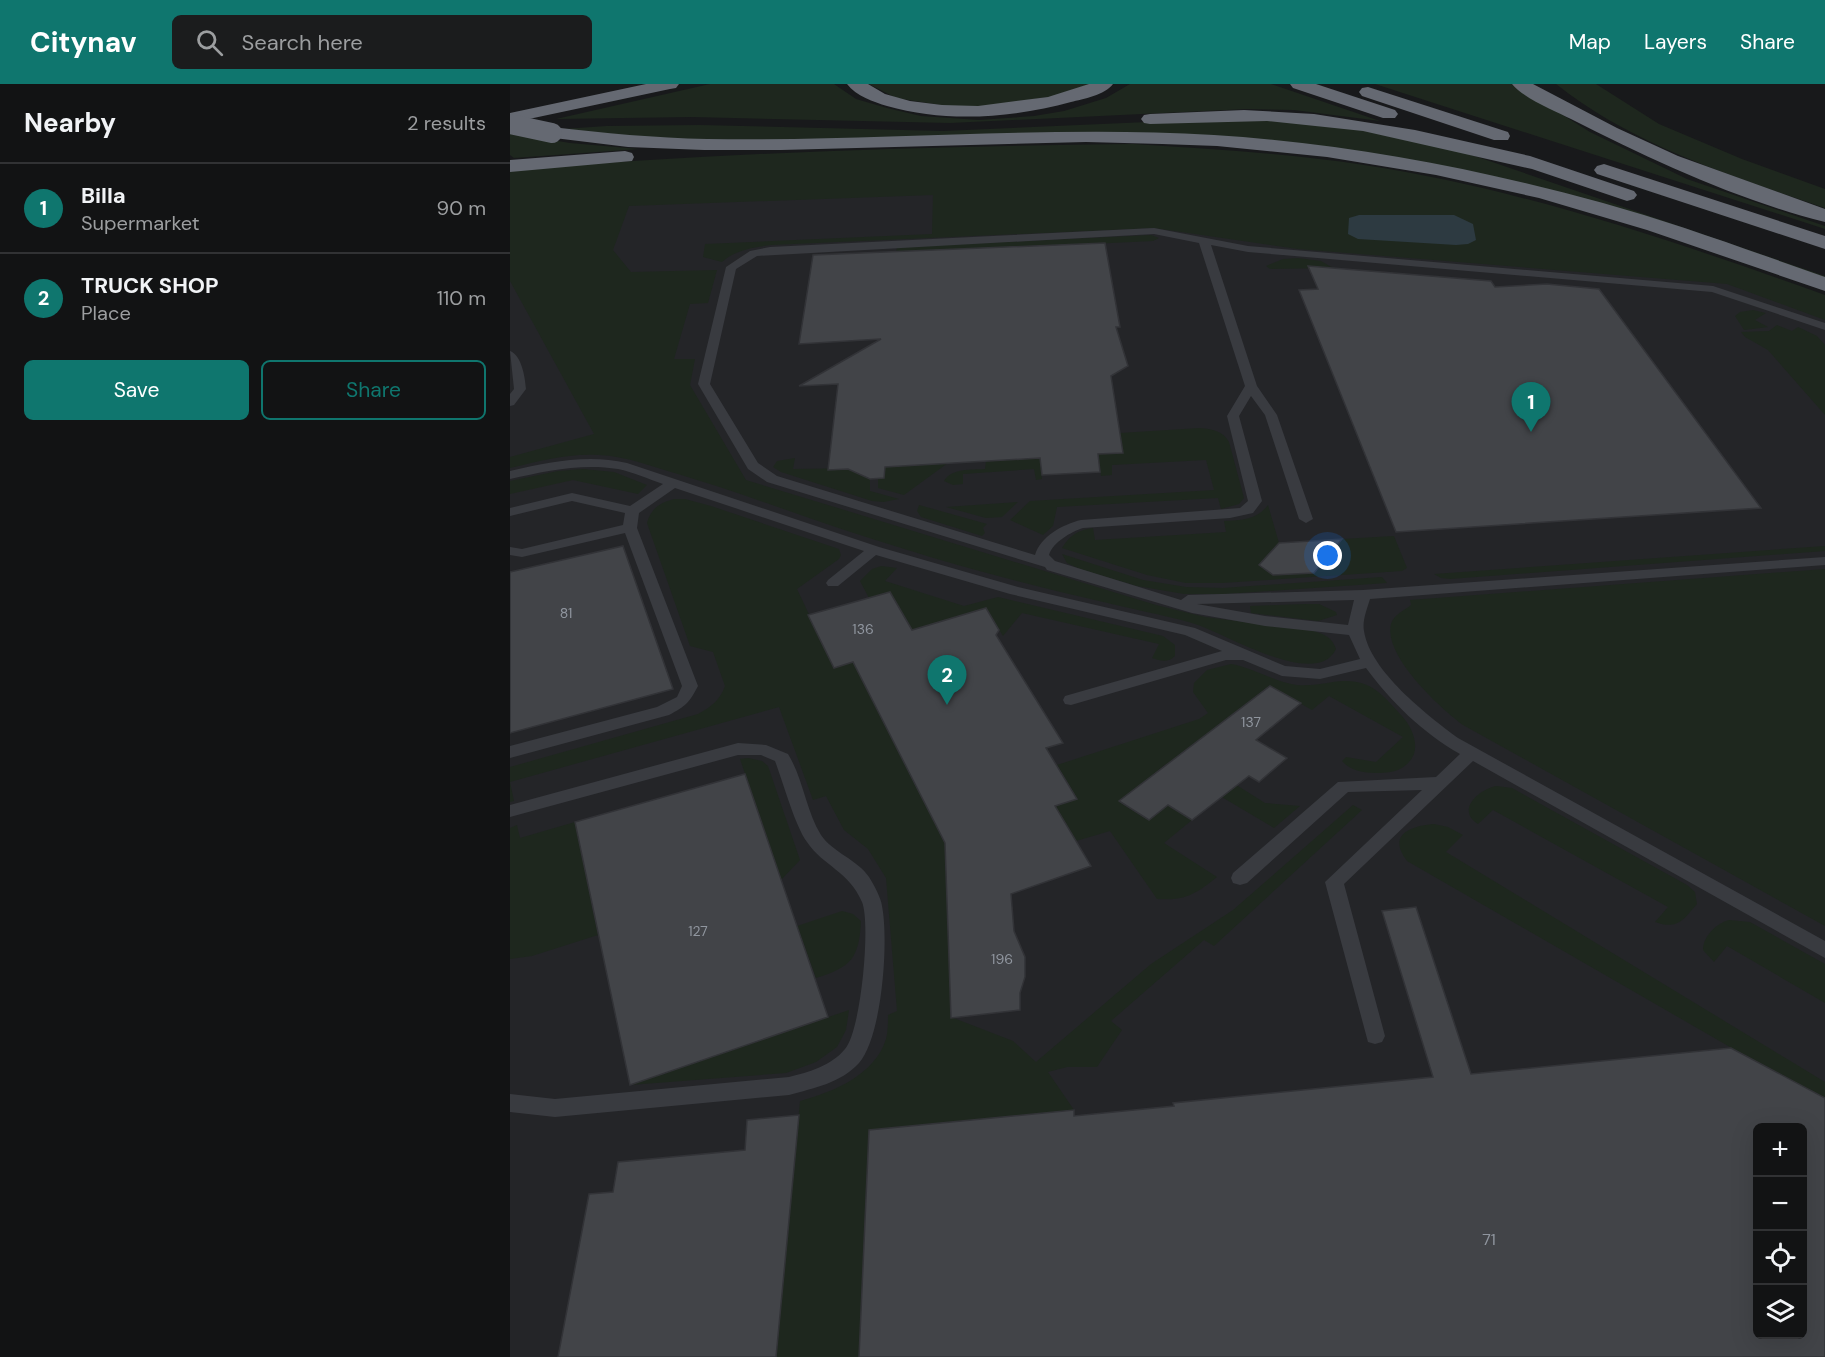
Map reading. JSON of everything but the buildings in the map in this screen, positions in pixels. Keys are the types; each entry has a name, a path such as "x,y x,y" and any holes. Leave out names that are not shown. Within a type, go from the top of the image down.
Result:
{"highway":[{"path":"510,106 619,84"},
{"path":"510,118 670,84"},
{"path":"856,84 878,96 904,104 969,111 1039,105 1076,96 1104,84"},
{"path":"1299,84 1825,261"},
{"path":"1344,84 1825,243"},
{"path":"1521,84 1617,137 1708,176 1825,216"},
{"path":"1539,84 1579,114 1617,137"},
{"path":"818,126 966,128 1214,116 1301,118 1407,134 1542,166"},
{"path":"510,129 627,122"},
{"path":"510,124 552,133 620,142 702,146 780,146 1092,136 1163,138 1296,148 1376,159 1464,175 1599,208 1825,284"},
{"path":"510,165 921,141"}],"lane":[{"path":"1355,631 1217,614 1151,597 907,519 772,479 753,466 704,384 731,267 754,253 770,250 1154,231 1248,249 1713,289 1825,327"},
{"path":"1204,241 1251,386 1271,415 1306,519"},
{"path":"510,355 518,373 520,389 510,402"},
{"path":"1052,567 1042,555 1044,548 1073,526 1230,514 1245,512 1252,507 1255,501 1233,416 1251,386"},
{"path":"510,475 556,465 590,461 622,466 874,550 1015,591 1190,631 1282,671 1303,674 1334,672 1368,662"},
{"path":"510,512 572,497 632,511 674,483"},
{"path":"510,752 663,711 683,700 690,686 630,528 632,511"},
{"path":"510,551 522,553 630,528"},
{"path":"833,583 874,550"},
{"path":"1151,597 1216,601 1324,595 1363,596 1825,561"},
{"path":"1363,596 1355,631 1368,662 1434,729 1472,753 1825,950"},
{"path":"1071,700 1226,655 1246,656"},
{"path":"510,811 738,749 756,747 771,751 782,758 814,839 861,880 873,905 875,950 867,1020 861,1041 853,1055 840,1067 819,1078 789,1086 555,1108 510,1103"},
{"path":"1375,1036 1334,882 1437,783 1472,753"},
{"path":"1240,879 1344,786 1437,783"}],"shaded area":[{"path":"710,84 834,84 856,99 887,108 921,116 979,120 1034,116 1064,111 1106,98 1130,84 1271,84 1380,121 1294,110 1247,109 950,123 692,117 556,119"},
{"path":"869,84 1095,84 1076,93 966,109 896,98"},
{"path":"1375,84 1513,84 1590,132 1687,179 1825,226 1825,229"},
{"path":"1556,84 1596,84 1659,124 1742,159 1825,189 1825,208 1720,171 1651,142 1586,106"},
{"path":"1216,119 1328,123 1463,152 1825,276 1825,280 1590,202 1247,141 691,142 562,129 700,125 943,131"},
{"path":"510,133 570,143 639,149 514,158 510,155"},
{"path":"1133,144 1277,154 1364,165 1423,175 1539,202 1654,236 1825,295 1825,320 1727,284 1298,249 1154,228 771,245 739,252 722,262 703,257 705,244 932,234 933,195 629,206 613,250 631,272 717,270 708,303 690,304 674,359 695,359 690,385 746,480 1156,605 1205,617 1314,631 1325,635 1336,649 1325,660 1309,664 1268,655 1192,623 923,555 629,460 609,456 577,455 510,468 510,457 594,434 510,281 510,170 822,151"},
{"path":"941,190 1730,276 1825,304 1825,1357 510,1357 510,201"},
{"path":"1359,215 1454,215 1473,224 1476,240 1468,244 1456,245 1358,239 1348,234 1349,218"},
{"path":"1151,235 1159,238 1153,241 896,253 897,247"},
{"path":"1283,259 1321,261 1333,268 1270,269 1266,266"},
{"path":"1753,310 1766,313 1755,320 1768,327 1744,330 1735,316 1740,312"},
{"path":"1777,325 1792,331 1798,327 1817,336 1825,345 1825,415 1768,350 1745,337 1741,332 1769,331"},
{"path":"1200,428 1217,431 1229,442 1244,498 1239,504 1221,509 1218,498 1057,507 1053,526 1043,535 1010,520 1030,501 1214,490 1206,460 1112,465 1112,475 1101,476 1098,454 1123,453 1120,433"},
{"path":"1040,457 1042,479 1036,480 1034,469 963,474 963,484 953,485 944,481 957,472 985,469 986,461"},
{"path":"795,458 793,469 865,468 865,476 870,479 870,491 899,499 884,502 872,501 781,472 773,467 777,461"},
{"path":"948,463 904,495 878,488 878,479 884,475 885,467"},
{"path":"583,469 614,472 647,485 638,494 573,480 510,494 510,481 558,471"},
{"path":"674,499 685,499 839,549 841,555 839,559 797,589 834,667 853,662 945,843 951,1017 1013,1041 1036,1062 1151,964 1233,910 1353,805 1362,810 1214,946 1204,940 1111,1021 1122,1030 1097,1067 1067,1067 1048,1072 1074,1110 869,1130 859,1357 776,1357 800,1101 839,1087 873,1063 887,1036 888,1015 897,1011 886,878 868,849 844,830 826,796 813,800 779,707 510,782 510,767 698,714 718,699 725,686 713,652 690,646 647,523 651,513 660,504"},
{"path":"1018,502 1002,517 986,518 946,507"},
{"path":"919,505 987,524 983,528 985,533 982,536 921,517 917,511"},
{"path":"1268,505 1279,543 1260,565 1273,575 1314,573 1342,539 1394,536 1407,568 1402,571 1222,583 1186,583 1147,575 1062,548 1075,534 1093,528 1095,540 1226,532 1224,521 1254,516"},
{"path":"1825,546 1825,551 1450,579 1434,574"},
{"path":"1062,554 1143,580 1186,587 1223,588 1382,577 1387,583 1225,594 1184,594 1137,586 1080,569 1067,563"},
{"path":"881,566 897,568 885,581 964,606 998,597 1163,636 1175,645 1175,656 1161,661 1152,658 1159,644 1022,613 1003,636 986,608 939,622 920,643 890,593 869,598 860,581 872,569"},
{"path":"1825,569 1825,926 1463,725 1428,694 1404,666 1391,637 1392,621 1411,605 1410,600"},
{"path":"1319,604 1336,612 1337,615 1318,621 1251,613 1250,606"},
{"path":"1231,664 1297,685 1345,681 1365,684 1380,693 1405,720 1414,739 1414,754 1401,769 1384,773 1358,771 1342,761 1346,757 1376,762 1403,737 1329,696 1312,710 1269,686 1184,752 1265,803 1300,806 1274,828 1166,764 1119,802 1148,820 1168,805 1192,820 1164,843 1217,877 1190,895 1175,899 1157,899 1110,831 1076,841 1055,806 1077,798 1057,765 1199,719 1208,713 1193,692 1194,683 1207,670"},
{"path":"740,759 762,761 768,766 800,860 781,880"},
{"path":"510,782 514,801 510,802"},
{"path":"1496,786 1512,788 1687,885 1695,892 1697,904 1684,919 1675,924 1655,922 1668,907 1493,810 1478,824 1472,819 1469,807 1482,792"},
{"path":"575,822 598,935 532,956 510,959 510,828 517,825 520,838"},
{"path":"1434,824 1448,827 1463,835 1446,852 1825,1082 1825,1098 1730,1047 1407,861 1401,852 1400,838 1417,827"},
{"path":"842,911 853,914 861,921 855,953 851,960 838,970 816,978 797,926"},
{"path":"1729,920 1750,922 1825,964 1825,1003 1727,946 1714,962 1703,950 1705,940 1716,927"},
{"path":"849,1010 846,1030 837,1047 816,1062 786,1073 630,1085"}],"place":[{"name":"Billa","path":"1531,432"},
{"name":"TRUCK SHOP","path":"947,705"}]}
